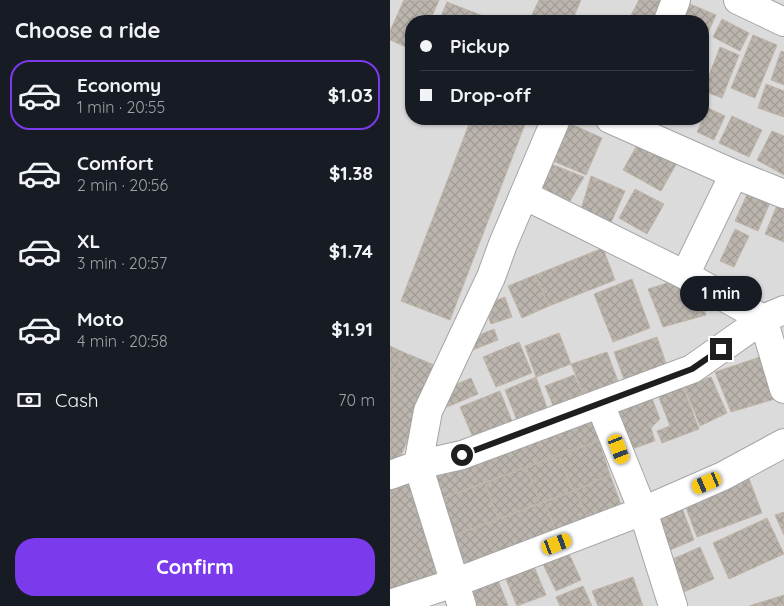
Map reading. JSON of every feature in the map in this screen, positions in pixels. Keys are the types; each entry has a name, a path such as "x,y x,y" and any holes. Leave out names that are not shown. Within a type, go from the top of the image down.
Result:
{"street":[{"path":"670,15 676,0"},
{"path":"738,0 784,22"},
{"path":"458,594 418,465 428,411 491,277 553,125"},
{"path":"631,125 734,174 784,194"},
{"path":"685,275 734,174"},
{"path":"524,195 685,275 774,314"},
{"path":"774,314 784,389"},
{"path":"390,475 418,465 462,455 692,369 774,314"},
{"path":"600,404 643,511 674,606"},
{"path":"390,604 458,594 723,476 784,443"}],"shaded area":[{"path":"390,0 784,0 784,606 390,606"}],"building":[{"path":"404,0 439,0 433,15 405,15 405,46 390,40 390,31"},
{"path":"539,0 581,0 575,15 532,15"},
{"path":"639,0 670,0 663,15 631,15"},
{"path":"683,1 716,15 709,30 709,15 676,15"},
{"path":"447,2 481,15 442,15"},
{"path":"722,19 749,33 740,51 713,37"},
{"path":"753,35 777,45 755,98 731,88"},
{"path":"720,47 739,55 722,98 709,93 709,75"},
{"path":"781,51 784,52 784,85 771,80"},
{"path":"766,84 784,91 784,117 758,108"},
{"path":"709,108 725,116 714,140 697,132 700,125 709,125"},
{"path":"732,116 762,130 749,157 719,143"},
{"path":"469,125 525,125 450,320 401,301"},
{"path":"568,125 573,125 602,138 586,175 553,161"},
{"path":"772,131 784,136 784,175 757,160"},
{"path":"640,140 678,161 661,191 623,170"},
{"path":"551,164 584,177 570,201 540,188"},
{"path":"591,176 625,191 609,227 580,213"},
{"path":"635,189 664,204 647,234 619,218"},
{"path":"749,190 771,200 758,231 735,221"},
{"path":"778,203 784,206 784,242 765,234"},
{"path":"735,229 749,236 734,267 720,261"},
{"path":"603,248 615,280 549,306 535,275"},
{"path":"535,275 549,306 522,318 508,286"},
{"path":"683,278 694,284 706,315 663,327 648,289"},
{"path":"632,279 650,328 613,342 594,294"},
{"path":"505,297 512,317 491,324 484,305"},
{"path":"494,329 498,340 465,353 461,342"},
{"path":"559,333 571,364 536,377 525,346"},
{"path":"657,337 670,375 628,390 614,352"},
{"path":"519,342 532,373 496,387 483,357"},
{"path":"390,346 403,352 390,383"},
{"path":"403,352 439,367 393,474 390,472 390,383"},
{"path":"607,352 621,389 587,402 571,364"},
{"path":"760,357 775,399 731,412 715,372"},
{"path":"574,375 587,402 557,415 545,386"},
{"path":"536,377 550,416 520,428 505,390"},
{"path":"711,377 727,413 700,426 684,386"},
{"path":"471,378 478,394 447,407 440,391"},
{"path":"683,386 699,429 662,443 657,431 670,426 658,395"},
{"path":"500,391 516,431 477,447 460,407"},
{"path":"651,396 660,419 651,428 655,441 626,451 612,410"},
{"path":"590,416 599,441 434,501 425,476"},
{"path":"599,441 610,475 573,491 558,454"},
{"path":"558,454 573,491 540,503 526,467"},
{"path":"526,467 540,503 498,519 485,483"},
{"path":"610,475 625,515 592,529 576,490"},
{"path":"748,476 762,513 697,537 683,500"},
{"path":"408,478 444,577 390,597 390,485"},
{"path":"485,483 498,519 447,538 434,501"},
{"path":"576,490 592,529 559,541 545,502"},
{"path":"545,502 559,541 461,576 447,538"},
{"path":"681,505 694,540 665,552 652,516"},
{"path":"784,512 784,535 775,515"},
{"path":"767,518 784,554 729,579 713,543"},
{"path":"565,545 581,580 556,591 539,556"},
{"path":"700,547 714,579 679,594 666,562"},
{"path":"530,557 546,595 517,606 502,570"},
{"path":"495,573 508,606 469,606 461,588"},
{"path":"633,577 643,606 598,606 592,591"},
{"path":"583,586 592,606 560,606 556,597"},
{"path":"784,595 784,606 749,606"}],"route":[{"path":"462,455 692,369 721,349"}]}
